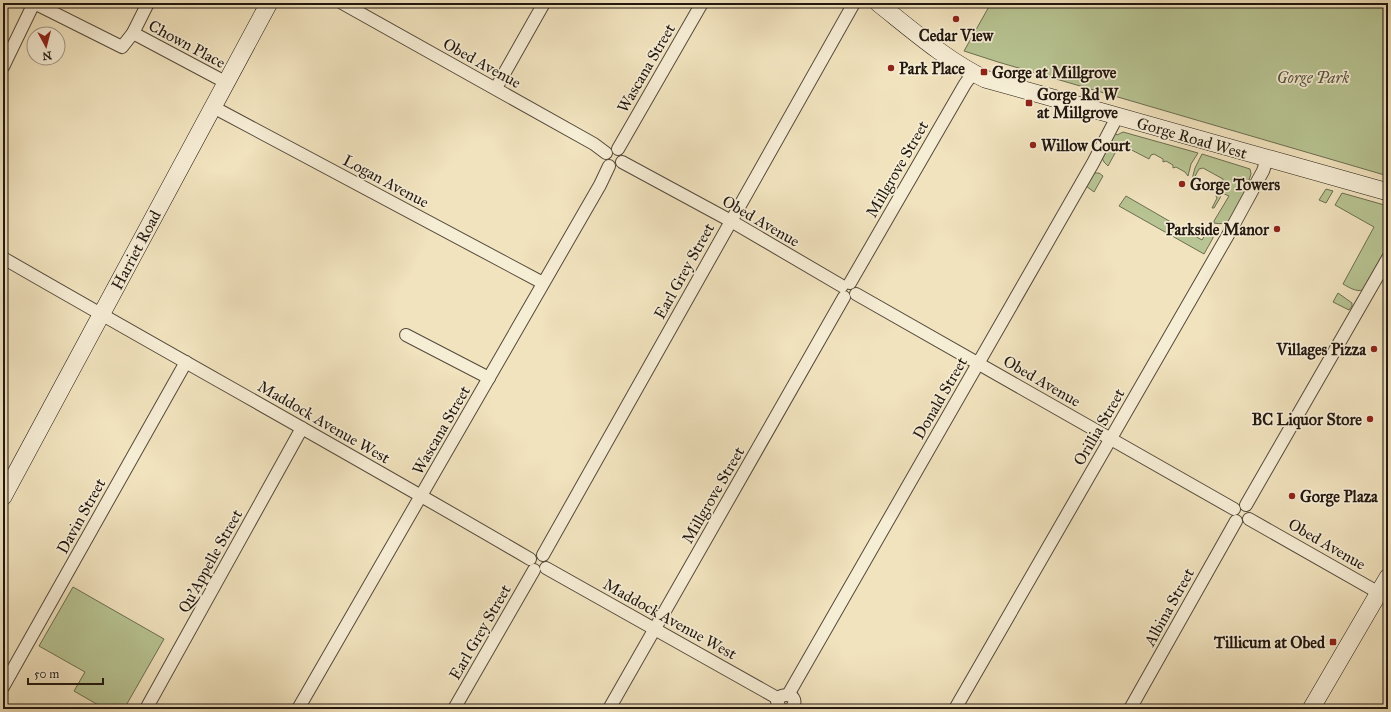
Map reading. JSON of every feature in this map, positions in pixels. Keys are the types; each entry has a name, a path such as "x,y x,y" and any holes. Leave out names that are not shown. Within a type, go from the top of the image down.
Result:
{"main road":[{"name":"Harriet Road","path":"3,497 270,3"},
{"name":"Gorge Road West","path":"878,3 949,58 985,79 1388,192"},
{"path":"1311,709 1384,595 1388,577"}],"street":[{"name":"Chown Place","path":"3,68 34,3 122,47 133,33 148,3"},
{"name":"Obed Avenue","path":"342,3 496,88 594,144 606,153"},
{"path":"496,88 544,3"},
{"name":"Wascana Street","path":"618,150 702,3"},
{"name":"Earl Grey Street","path":"454,709 537,566 547,562 543,555 854,3"},
{"name":"Chown Place","path":"133,33 227,83"},
{"name":"Millgrove Street","path":"609,709 965,84 973,73"},
{"name":"Logan Avenue","path":"213,107 543,284"},
{"name":"Donald Street","path":"788,705 1117,117"},
{"path":"613,148 618,150 622,154 622,162 618,166 609,166 604,158 606,153 613,148"},
{"name":"Orillia Street","path":"955,709 1264,171 1268,159"},
{"name":"Obed Avenue","path":"622,162 731,221 848,290 1234,509"},
{"name":"Wascana Street","path":"298,709 422,496 600,185 609,166"},
{"name":"Maddock Avenue West","path":"3,258 422,496 537,566 655,629 788,705"},
{"path":"1246,505 1388,258"},
{"path":"406,335 489,378"},
{"name":"Davin Street","path":"3,687 186,362"},
{"name":"Qu'Appelle Street","path":"146,709 302,428"},
{"path":"1239,504 1246,505 1251,512 1249,518 1245,522 1236,521 1233,515 1234,509 1239,504"},
{"name":"Obed Avenue","path":"1249,518 1384,595"},
{"name":"Albina Street","path":"1130,709 1236,521"}],"green space":[{"name":"Gorge Park","path":"991,3 1375,3 1388,12 1388,24 1386,27 1388,30 1388,176 964,51"},
{"path":"1123,132 1198,153 1191,164 1188,176 1185,172 1176,167 1173,168 1173,165 1166,161 1163,162 1163,159 1154,154 1151,155 1149,159 1120,144 1108,166 1102,158 1115,133 1117,135"},
{"path":"1202,154 1250,169 1251,174 1249,180 1251,181 1229,222 1222,224 1214,223 1229,196 1222,193 1214,208 1212,208 1223,183 1223,179 1203,168 1199,169 1193,180 1192,179 1195,168"},
{"path":"1093,173 1099,173 1103,176 1094,192 1086,186"},
{"path":"1326,189 1333,191 1326,203 1319,200"},
{"path":"1342,193 1388,206 1388,245 1363,290 1355,290 1343,284 1374,227 1335,205"},
{"path":"1126,196 1202,240 1207,232 1209,232 1213,238 1204,254 1119,206"},
{"path":"1338,293 1352,303 1349,310 1333,302"},
{"path":"73,587 164,639 124,709 105,709 74,691 85,672 39,646"}],"place":[{"name":"Cedar View","path":"956,19"},
{"name":"Park Place","path":"891,68"},
{"name":"Gorge at Millgrove","path":"984,72"},
{"name":"Gorge Rd W at Millgrove","path":"1029,103"},
{"name":"Willow Court","path":"1033,145"},
{"name":"Gorge Towers","path":"1182,184"},
{"name":"Parkside Manor","path":"1277,229"},
{"name":"Villages Pizza","path":"1374,349"},
{"name":"BC Liquor Store","path":"1370,419"},
{"name":"Gorge Plaza","path":"1292,496"},
{"name":"Tillicum at Obed","path":"1333,642"}]}
